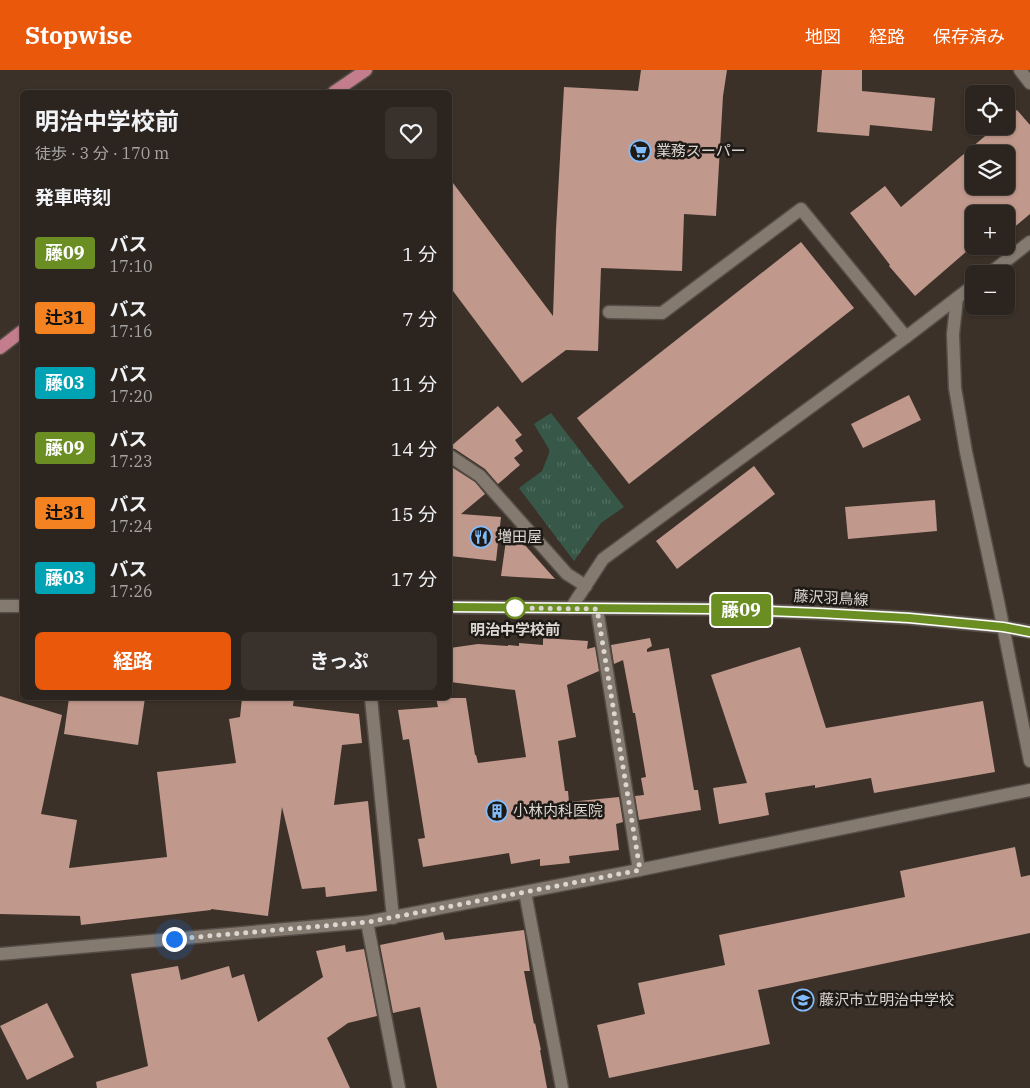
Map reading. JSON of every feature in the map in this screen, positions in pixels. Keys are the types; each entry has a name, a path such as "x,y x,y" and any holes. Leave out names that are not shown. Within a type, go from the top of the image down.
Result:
{"main road":[{"path":"337,90 366,70"},
{"path":"0,348 20,333"}],"street":[{"path":"1020,70 1030,83"},
{"path":"609,312 662,313 801,209 906,337"},
{"path":"1001,265 1030,242"},
{"path":"571,608 603,559 965,292"},
{"path":"957,298 953,334 954,388 1030,761"},
{"path":"452,457 480,476 567,574 586,586"},
{"path":"0,606 20,606"},
{"name":"藤沢羽鳥線","path":"452,607 716,609 819,613 909,618 1003,627 1030,632"},
{"path":"597,609 640,870"},
{"path":"371,700 393,918"},
{"path":"0,954 368,922 640,870 1030,790"},
{"path":"525,892 562,1088"},
{"path":"368,922 399,1088"}],"green space":[{"path":"551,413 624,507 601,523 574,561 519,488 542,471 550,451 534,424"}],"building":[{"path":"641,70 727,70 723,96 716,216 684,214 682,271 601,268 598,351 566,350 522,383 452,290 452,182 553,316 564,87 638,91"},
{"path":"822,70 862,70 862,91 935,98 932,131 870,125 869,136 817,132"},
{"path":"1017,110 1030,125 1030,214 1015,226 1015,205 965,205 965,253 915,296 889,266 850,213 885,186 901,207 965,153 965,195 1015,195 1015,145 974,145 986,135 1015,135 1015,112"},
{"path":"801,242 854,308 629,484 577,418"},
{"path":"909,395 921,420 863,448 851,424"},
{"path":"498,406 522,435 515,440 523,451 514,458 520,465 498,484 485,469 452,448 452,445"},
{"path":"754,466 775,494 677,569 656,541"},
{"path":"452,467 475,482 485,494 461,514 501,517 496,561 452,556"},
{"path":"935,500 937,531 848,539 845,507"},
{"path":"508,526 555,579 501,576"},
{"path":"543,638 588,641 587,649 595,647 599,671 567,685 576,737 558,741 565,791 568,791 569,802 619,797 623,822 616,824 619,850 569,856 570,863 540,866 540,859 511,864 509,853 423,867 418,839 425,838 409,739 403,740 398,710 438,707 436,700 466,698 478,763 526,757 515,690 452,682 452,648 478,644 519,646 519,643 543,645"},
{"path":"650,638 652,646 647,649 647,652 669,648 694,790 698,790 701,810 639,820 635,796 644,795 641,778 646,777 635,713 633,713 623,660 614,664 611,645"},
{"path":"800,647 826,728 983,701 995,772 874,793 871,778 815,788 815,785 765,793 769,815 719,824 713,788 747,783 711,675"},
{"path":"0,696 62,715 41,814 77,820 69,868 167,857 157,772 236,763 229,719 240,717 242,700 294,700 293,706 359,714 362,743 342,745 334,805 368,801 377,891 326,897 325,887 302,889 282,807 268,916 211,909 81,925 80,916 0,914"},
{"path":"69,700 145,700 138,745 64,734"},
{"path":"1015,847 1021,877 1030,875 1030,933 758,990 770,1044 609,1078 597,1025 645,1014 638,983 725,965 719,935 905,897 900,871"},
{"path":"524,930 530,971 524,971 547,1088 437,1088 420,1007 393,1013 380,945 443,932 445,940"},
{"path":"345,945 346,952 364,949 377,1016 348,1023 327,1038 350,1088 97,1088 96,1082 148,1066 131,974 178,966 181,980 229,966 232,978 244,974 258,1022 323,977 316,951"},
{"path":"47,1003 74,1057 27,1080 0,1026"}],"bus line":[{"name":"藤09","path":"452,607 716,609 819,613 909,618 1003,627 1030,632"}],"place":[{"name":"業務スーパー","path":"640,151"},
{"name":"増田屋","path":"481,537"},
{"name":"明治中学校前","path":"515,608"},
{"name":"小林内科医院","path":"497,811"},
{"name":"藤沢市立明治中学校","path":"803,1000"}],"route":[{"path":"174,939 368,922 640,870 597,609 515,608"}]}
